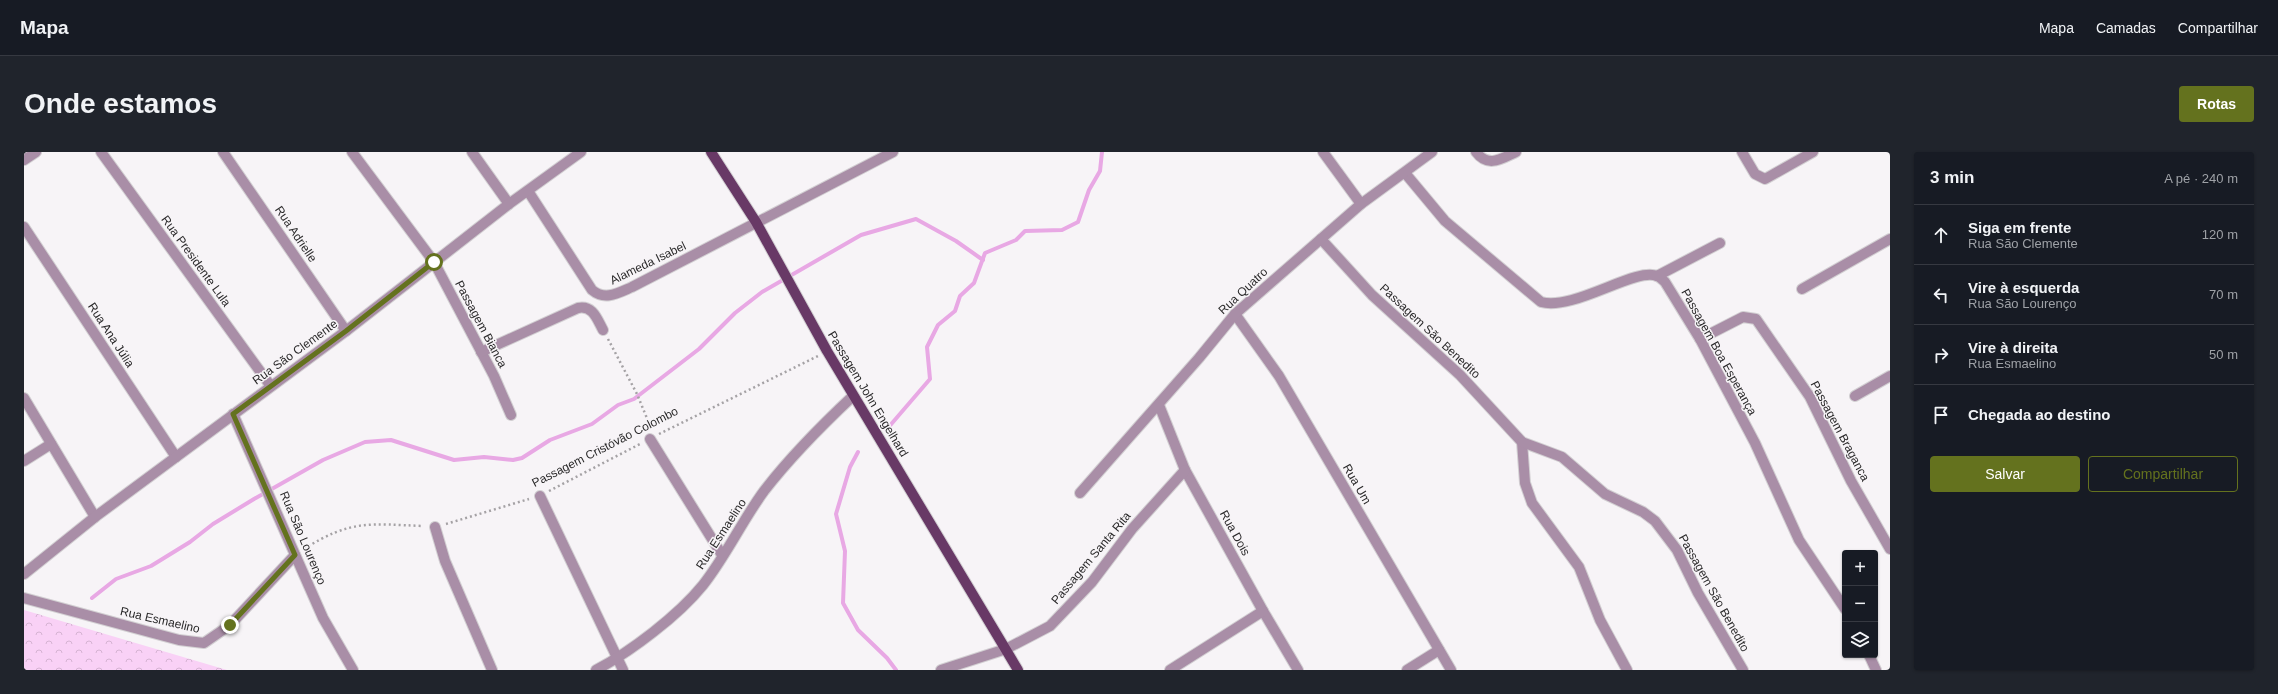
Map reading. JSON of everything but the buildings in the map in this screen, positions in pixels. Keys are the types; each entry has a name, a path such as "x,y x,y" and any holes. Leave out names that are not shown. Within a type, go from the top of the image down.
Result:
{"main road":[{"name":"Passagem John Engelhard","path":"710,152 756,222 853,396 1018,670"}],"street":[{"path":"24,160 36,152"},
{"name":"Rua Presidente Lula","path":"101,152 270,385"},
{"name":"Rua Adrielle","path":"223,152 346,331"},
{"name":"Passagem Bianca","path":"352,152 434,262 481,352 511,415"},
{"path":"472,152 509,204"},
{"name":"Rua São Clemente","path":"24,574 270,385 346,331 509,204 581,152"},
{"path":"1323,152 1361,204"},
{"path":"1416,152 1421,161"},
{"name":"Rua Quatro","path":"1080,493 1159,405 1235,314 1361,204 1432,152"},
{"path":"1476,152 1482,160 1487,162 1503,158 1516,152"},
{"path":"1742,152 1755,174 1765,179 1813,152"},
{"path":"756,222 891,153"},
{"path":"1405,173 1445,221 1541,302 1548,304 1574,300 1643,276 1657,276 1720,243"},
{"name":"Alameda Isabel","path":"528,191 582,277 598,295 611,296 632,288 756,222"},
{"name":"Rua Ana Júlia","path":"24,227 176,457"},
{"name":"Passagem São Benedito","path":"1321,239 1372,295 1460,375 1522,442 1562,456 1605,494 1643,512 1655,521 1677,550 1698,593 1743,670"},
{"path":"1802,289 1890,239"},
{"name":"Passagem Boa Esperança","path":"1657,276 1665,282 1700,339 1755,443 1796,535 1842,604"},
{"path":"481,352 578,308 584,307 591,311 603,330"},
{"name":"Rua Um","path":"1235,314 1279,376 1451,670"},
{"name":"Passagem Braganca","path":"1700,339 1743,317 1756,319 1810,397 1851,481 1890,549"},
{"path":"1855,396 1890,376"},
{"name":"Rua Esmaelino","path":"596,670 618,658 690,600 703,585 764,492 803,443 853,396"},
{"path":"24,398 95,518"},
{"name":"Rua Dois","path":"1159,405 1185,470 1262,612 1298,670"},
{"name":"Rua São Lourenço","path":"233,414 323,618 353,670"},
{"path":"652,438 722,555"},
{"path":"1522,442 1525,483 1532,502 1579,567 1600,620 1627,670"},
{"path":"24,461 51,444"},
{"name":"Passagem Santa Rita","path":"941,670 1006,649 1050,626 1092,582 1132,529 1185,470"},
{"path":"540,496 623,670"},
{"path":"435,527 445,561 492,670"},
{"name":"Rua Esmaelino","path":"24,598 34,602 179,640 204,643 230,625 295,555"},
{"path":"1170,670 1262,612"},
{"path":"1407,670 1439,650"},
{"path":"1870,658 1876,670"}],"path":[{"path":"603,330 637,394 652,438"},
{"name":"Passagem Cristóvão Colombo","path":"295,555 326,535 345,528 368,524 435,527 540,496 652,438 827,351"}],"green space":[{"path":"24,610 227,670 24,670"}],"waterway":[{"path":"887,429 930,379 927,347 938,325 955,311 960,296 974,283 985,253 1016,240 1025,231 1062,230 1078,222 1089,190 1100,171 1102,152"},
{"path":"92,598 116,579 151,566 190,542 213,524 254,499 323,460 365,442 391,440 454,460 484,457 513,460 522,458 550,440 592,424 618,405 634,399 699,349 735,313 762,292 861,235 916,219 956,241 983,260"},
{"path":"858,452 850,467 836,514 845,551 843,603 858,630 887,658 896,670"}],"route":[{"path":"230,625 295,555 261,474 233,414 270,385 346,331 434,262"}]}
